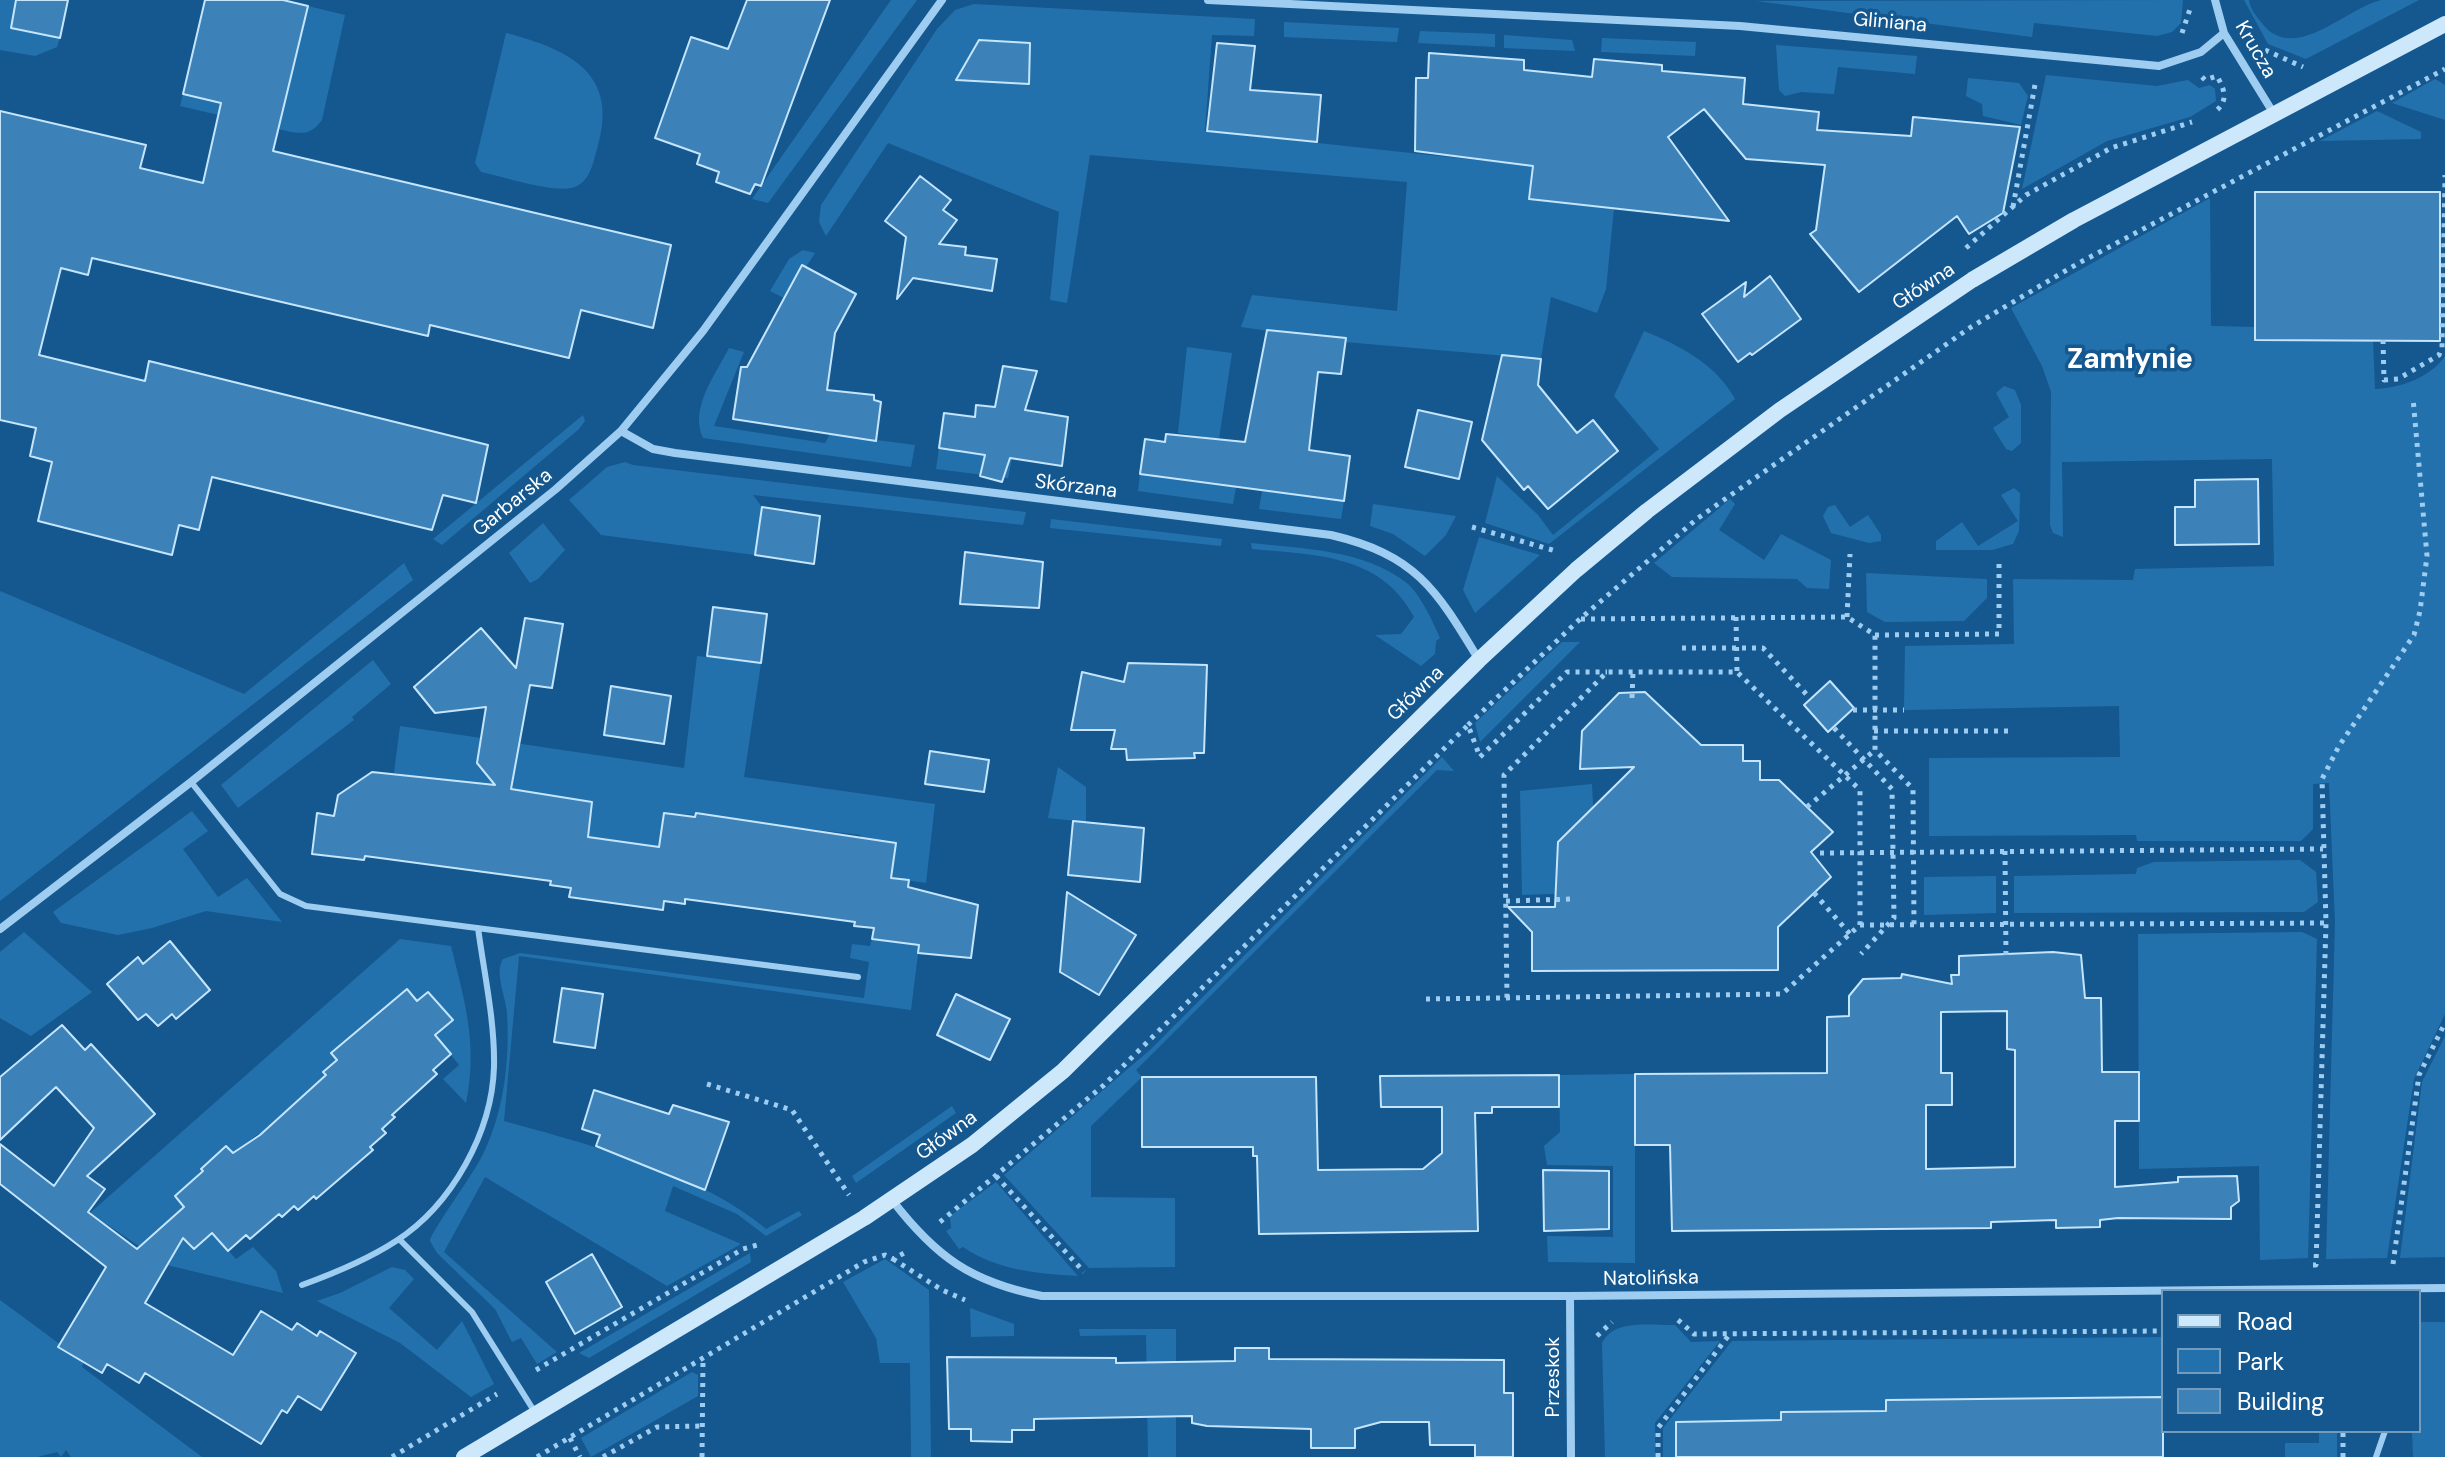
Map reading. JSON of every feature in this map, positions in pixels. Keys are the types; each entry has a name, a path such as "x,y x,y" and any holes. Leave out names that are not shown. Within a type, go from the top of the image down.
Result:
{"street":[{"name":"Garbarska","path":"0,929 191,782 556,489 621,431 703,331 942,0"},
{"name":"Gliniana","path":"1208,0 1740,26 2159,66 2201,52 2224,33"},
{"name":"Krucza","path":"2215,0 2224,33 2274,114"},
{"name":"Główna","path":"464,1457 864,1218 972,1145 1063,1071 1479,660 1647,511 1866,349 1972,280 2074,220 2444,28"},
{"name":"Skórzana","path":"621,431 653,449 675,453 1331,535 1364,543 1411,566 1444,606 1479,660"},
{"name":"Natolińska","path":"892,1200 924,1240 963,1271 1008,1289 1042,1296 2161,1292"},
{"name":"Natolińska","path":"2414,1289 2445,1288"},
{"name":"Przeskok","path":"1570,1296 1571,1457"}],"lane":[{"path":"191,782 280,894 292,901 858,977"},
{"path":"302,1285 368,1258 399,1239 443,1197 477,1142 494,1068 478,928"},
{"path":"399,1239 472,1312 536,1414"},
{"path":"2376,1457 2384,1433"}],"path":[{"path":"2175,40 2185,30 2190,17 2190,0"},
{"path":"2012,207 2040,55"},
{"path":"1468,725 1580,619 1740,486 1971,327 2077,264 2445,69"},
{"path":"2383,340 2384,380 2398,379 2439,355 2442,348 2445,175"},
{"path":"2300,1265 2316,1265 2326,923 2322,779 2339,746 2414,635 2420,611 2427,556 2413,398"},
{"path":"1472,527 1557,552"},
{"path":"1847,617 1850,554"},
{"path":"1580,619 1847,617 1875,635 1999,634 1999,562"},
{"path":"1736,617 1737,672 1860,790 1860,925"},
{"path":"1875,635 1875,750 1913,789 1914,925"},
{"path":"1682,648 1763,648 1809,697"},
{"path":"1480,757 1567,672 1737,672"},
{"path":"1507,998 1504,775 1607,672"},
{"path":"1632,698 1633,672"},
{"path":"1853,710 1904,710"},
{"path":"1834,728 1892,789 1894,918 1861,954"},
{"path":"1874,731 2008,731"},
{"path":"1807,807 1875,750"},
{"path":"1820,853 2323,849"},
{"path":"2005,851 2006,958"},
{"path":"1814,893 1850,934"},
{"path":"1506,901 1574,899"},
{"path":"1426,999 1782,994 1860,925 2326,923"},
{"path":"2393,1265 2419,1075 2445,1023"},
{"path":"707,1084 792,1110 864,1218"},
{"path":"996,1176 1086,1274"},
{"path":"839,1267 865,1252"},
{"path":"893,1259 942,1290 971,1303"},
{"path":"1596,1341 1605,1325 1621,1319"},
{"path":"1663,1319 1677,1319 1694,1334 2161,1331"},
{"path":"1658,1457 1658,1428 1729,1334"},
{"path":"702,1457 703,1359"},
{"path":"603,1457 657,1427 702,1426"},
{"path":"2343,1433 2343,1457"},
{"path":"570,1438 580,1457"}],"green space":[{"path":"0,0 16,0 11,28 60,38 57,47 35,56 0,50"},
{"path":"891,0 917,0 768,203 752,199"},
{"path":"2183,0 2181,23 2172,32 2157,36 2034,23 2032,37 1756,1"},
{"path":"2244,0 2249,0 2255,14 2274,34 2288,38 2320,30 2381,0 2419,0 2306,59 2268,44"},
{"path":"974,4 1255,19 1254,36 1212,35 1205,131 1533,166 1530,199 1614,208 1606,289 1597,313 1551,297 1541,359 1345,342 1241,327 1252,295 1397,311 1407,182 1090,155 1067,303 1050,300 1059,212 888,143 826,236 819,222 821,205 937,29 955,10"},
{"path":"308,6 345,15 322,120 315,128 305,133 291,132 180,106 183,94 281,118"},
{"path":"1284,22 1399,28 1397,42 1284,37"},
{"path":"1420,31 1495,34 1495,47 1418,43"},
{"path":"506,33 569,57 584,69 595,84 602,102 602,123 591,170 577,186 558,189 530,184 481,172 475,163"},
{"path":"1504,35 1572,40 1575,51 1504,48"},
{"path":"1602,38 1696,42 1695,56 1601,52"},
{"path":"1776,45 1917,56 1915,74 1838,67 1834,94 1801,92 1785,96 1779,90"},
{"path":"2046,75 2157,86 2188,80 2199,88 2210,85 2215,89 2216,101 2190,117 2107,141 2022,189"},
{"path":"1968,78 2019,83 2028,96 2021,125 1983,116 1982,104 1966,96"},
{"path":"2435,79 2445,85 2445,120 2392,103"},
{"path":"2377,111 2421,132 2421,139 2320,141"},
{"path":"2210,198 2211,326 2255,327 2256,340 2373,341 2375,389 2394,387 2423,376 2445,356 2445,1014 2414,1079 2387,1258 2326,1259 2335,922 2329,783 2313,784 2313,829 2301,841 2137,841 2136,835 1929,836 1929,758 2120,757 2119,706 1904,710 1905,646 2014,644 2013,579 2133,580 2135,569 2274,566 2272,459 2062,462 2063,537 2053,533 2050,525 2051,392 2042,366 2011,308"},
{"path":"803,250 815,253 806,267 802,265 784,298 770,291 789,259"},
{"path":"1644,331 1696,357 1718,376 1735,399 1549,544 1485,523 1497,476 1538,515 1553,535 1659,449 1614,396"},
{"path":"1187,347 1232,353 1219,439 1178,433"},
{"path":"729,348 744,352 714,426 825,443 830,434 915,445 911,467 703,438 699,415 702,403"},
{"path":"2004,386 2015,390 2021,405 2021,443 2012,451 2006,449 1993,428 2009,417 1996,393"},
{"path":"583,415 585,421 579,429 442,545 433,539"},
{"path":"939,448 1012,458 1008,478 936,469"},
{"path":"625,462 1026,512 1023,525 753,495 762,507 755,555 601,535 569,500 607,467"},
{"path":"1140,474 1236,487 1233,504 1138,491"},
{"path":"2014,488 2020,493 2019,531 2013,544 1992,550 1936,550 1936,541 1962,522 1978,546 2018,521 2001,495"},
{"path":"1262,491 1344,501 1341,519 1259,509"},
{"path":"1730,499 1735,504 1719,530 1764,560 1781,534 1831,560 1829,589 1807,588 1797,579 1672,577 1654,563"},
{"path":"1373,504 1456,516 1446,535 1425,556 1393,534 1370,526"},
{"path":"1835,505 1850,527 1868,515 1881,535 1881,541 1869,543 1831,533 1823,516 1828,507"},
{"path":"1051,519 1222,539 1221,546 1050,528"},
{"path":"543,523 565,550 538,579 530,583 509,553"},
{"path":"1479,537 1540,555 1475,613 1463,590"},
{"path":"1251,543 1353,557 1391,572 1418,595 1440,638 1436,641 1435,654 1421,666 1375,635 1401,634 1414,617 1400,596 1365,569 1322,557 1252,549"},
{"path":"404,563 413,580 0,901 0,591 244,694"},
{"path":"1866,573 1987,579 1987,598 1964,621 1885,622 1867,612"},
{"path":"1562,642 1580,642 1480,742 1475,723"},
{"path":"697,656 761,663 744,777 935,804 926,883 891,878 860,835 810,829 809,833 719,816 664,813 658,847 588,837 592,802 394,773 400,726 684,768"},
{"path":"373,660 391,684 352,717 354,720 238,808 221,785"},
{"path":"1442,757 1454,771 1437,770 1136,1070 1142,1077 1091,1126 1091,1197 1175,1198 1175,1267 1089,1268 1004,1175 1151,1049"},
{"path":"1058,767 1086,787 1086,822 1048,818"},
{"path":"1592,784 1594,823 1576,824 1558,842 1556,872 1574,887 1574,893 1522,895 1520,791"},
{"path":"192,811 208,831 183,849 218,897 247,878 282,922 206,911 118,935 61,923 53,912"},
{"path":"2300,860 2316,872 2318,902 2304,912 2014,913 2014,876 2136,874 2137,868 2154,862"},
{"path":"1996,876 1996,913 1924,915 1924,877"},
{"path":"24,932 92,992 31,1036 0,1018 0,952"},
{"path":"2302,932 2317,939 2308,1258 2260,1260 2259,1166 2139,1169 2138,934"},
{"path":"400,939 451,946 470,1042 466,1103 443,1079 459,1065 435,1035 453,1019 428,992 417,1001 407,990 331,1052 337,1060 324,1072 326,1075 263,1138 258,1134 233,1153 226,1147 175,1196 184,1207 169,1221 193,1249 212,1233 236,1259 253,1247 276,1271 283,1293 167,1265 90,1213"},
{"path":"872,939 919,946 911,1010 519,956 504,1121 606,1151 676,1176 739,1209 766,1229 799,1211 802,1215 766,1236 737,1214 673,1186 665,1211 741,1244 667,1286 485,1177 444,1252 557,1352 537,1364 521,1338 512,1342 495,1309 437,1253 430,1241 479,1161 496,1119 504,1084 507,1049 507,1013 500,971 503,959 520,953 864,998 869,962 850,958 852,944 870,946"},
{"path":"2445,1036 2445,1257 2400,1258 2422,1082"},
{"path":"1635,1074 1635,1263 1548,1262 1547,1236 1613,1237 1613,1166 1547,1165 1544,1146 1560,1132 1559,1075"},
{"path":"952,1106 956,1113 856,1183 852,1176"},
{"path":"996,1182 1078,1276 1004,1266 963,1247 959,1249 946,1231 951,1228 950,1216"},
{"path":"750,1253 751,1262 589,1358 579,1353"},
{"path":"885,1259 929,1290 931,1457 911,1457 910,1363 880,1363 876,1338 843,1282"},
{"path":"392,1267 405,1270 414,1279 389,1308 437,1350 462,1321 494,1384 471,1397 400,1343 317,1301"},
{"path":"0,1300 84,1362 82,1367 202,1457 71,1457 66,1450 61,1457 57,1452 37,1457 0,1457"},
{"path":"970,1308 1014,1324 1014,1336 971,1337"},
{"path":"2421,1322 2445,1322 2445,1457 2413,1457 2412,1433 2421,1433"},
{"path":"1675,1325 1691,1342 1720,1341 1655,1423 1655,1457 1605,1457 1602,1343 1608,1335 1624,1327"},
{"path":"1079,1329 1176,1329 1176,1457 1148,1457 1146,1335 1080,1336"},
{"path":"2161,1337 2161,1397 1886,1400 1886,1411 1781,1420 1676,1422 1676,1457 1663,1457 1663,1428 1732,1341"},
{"path":"692,1372 698,1375 698,1396 591,1457 581,1438"},
{"path":"2319,1433 2337,1433 2337,1457 2285,1457 2285,1443 2319,1443"}],"building":[{"path":"16,0 68,0 60,38 11,28"},
{"path":"205,0 283,0 308,6 273,151 671,245 653,328 581,310 569,358 430,325 428,336 92,258 88,275 61,268 39,355 145,381 149,361 488,445 476,503 443,495 432,530 212,477 199,530 179,525 172,555 38,521 52,462 30,456 36,428 0,420 0,111 146,145 140,168 203,183 221,103 183,94"},
{"path":"747,0 830,0 761,186 755,184 750,194 716,182 719,172 697,164 700,154 655,138 691,37 728,49"},
{"path":"979,40 1030,43 1029,84 956,80"},
{"path":"1217,43 1255,46 1250,90 1321,95 1317,142 1207,131"},
{"path":"1429,53 1524,60 1524,70 1592,77 1594,59 1662,65 1662,71 1745,78 1743,104 1819,112 1817,130 1911,136 1913,117 2020,127 2003,213 1969,234 1957,216 1859,292 1810,234 1816,230 1825,165 1746,159 1704,109 1668,137 1729,221 1529,199 1533,166 1415,151 1416,78 1428,78"},
{"path":"920,176 951,200 943,210 957,220 939,244 966,247 965,255 997,259 992,291 913,278 897,299 906,237 885,221"},
{"path":"2255,192 2440,192 2440,341 2255,340"},
{"path":"802,265 856,294 835,333 827,390 874,395 874,400 881,402 876,441 733,419 741,367 747,367"},
{"path":"1770,276 1801,319 1738,362 1702,314 1746,282 1744,297"},
{"path":"1267,330 1346,338 1341,374 1318,372 1309,450 1350,456 1344,501 1140,474 1145,439 1165,442 1166,434 1245,442"},
{"path":"1502,355 1541,359 1538,385 1577,433 1593,420 1618,451 1548,509 1528,486 1524,490 1482,440"},
{"path":"1003,366 1037,371 1025,410 1068,417 1062,466 1010,458 1002,482 980,476 985,455 939,448 944,413 975,417 976,405 995,407"},
{"path":"1418,410 1472,422 1459,479 1405,467"},
{"path":"2258,479 2259,544 2175,545 2175,507 2195,507 2195,480"},
{"path":"762,507 820,516 814,564 755,555"},
{"path":"965,552 1043,562 1039,608 960,604"},
{"path":"713,607 767,614 761,663 707,656"},
{"path":"525,618 563,624 552,688 530,685 511,789 592,802 588,837 659,847 664,813 695,817 696,813 896,843 891,878 909,880 908,887 978,905 971,958 918,953 919,945 872,939 874,928 854,926 855,922 685,899 685,904 664,901 663,910 569,897 571,888 550,885 551,881 365,856 364,860 312,854 317,813 334,816 338,795 372,772 495,785 477,763 486,707 435,713 414,687 481,628 516,668"},
{"path":"1128,663 1207,665 1204,753 1194,753 1195,758 1127,760 1126,749 1111,749 1115,730 1071,730 1082,672 1124,682"},
{"path":"1830,681 1854,708 1828,732 1804,705"},
{"path":"611,686 671,696 664,744 604,735"},
{"path":"1645,692 1701,745 1743,745 1743,761 1760,761 1760,780 1779,780 1833,832 1811,852 1831,877 1778,927 1778,970 1532,971 1532,932 1508,907 1555,907 1558,842 1634,767 1580,769 1582,731 1619,693"},
{"path":"930,751 989,760 984,792 925,784"},
{"path":"1073,821 1144,828 1140,882 1068,875"},
{"path":"1067,892 1136,935 1099,995 1060,972"},
{"path":"170,941 210,990 176,1019 172,1014 158,1026 146,1014 138,1020 107,984 138,957 143,964"},
{"path":"2053,952 2081,955 2085,998 2101,998 2102,1072 2139,1072 2139,1121 2115,1121 2115,1187 2178,1182 2178,1177 2237,1176 2239,1201 2231,1207 2231,1219 2118,1218 2100,1220 2100,1227 2056,1228 2056,1220 1991,1222 1991,1228 1672,1231 1670,1145 1635,1145 1635,1074 1827,1073 1827,1017 1849,1016 1849,996 1863,979 1901,978 1902,974 1952,984 1951,975 1959,975 1959,956","holes":["2007,1011 2007,1049 2015,1050 2015,1167 1926,1169 1926,1105 1952,1105 1952,1073 1941,1073 1941,1012"]},
{"path":"562,988 603,994 595,1048 554,1042"},
{"path":"407,989 417,1001 428,992 453,1020 435,1035 451,1054 433,1070 437,1074 392,1115 395,1117 382,1129 386,1133 370,1147 373,1150 316,1199 314,1196 298,1210 294,1206 282,1217 279,1214 250,1239 246,1235 228,1251 212,1233 194,1249 183,1238 145,1303 233,1355 261,1311 292,1330 297,1323 317,1336 320,1331 356,1353 321,1410 298,1396 287,1413 282,1410 261,1444 145,1373 139,1383 107,1364 102,1373 58,1347 106,1267 0,1184 0,1144 54,1186 94,1128 56,1087 0,1140 0,1077 62,1025 85,1050 91,1044 155,1114 87,1176 105,1189 88,1212 137,1249 184,1207 175,1196 203,1171 201,1169 226,1146 233,1153 260,1135 326,1075 323,1072 337,1060 331,1053"},
{"path":"956,994 1010,1019 990,1060 937,1035"},
{"path":"1559,1075 1559,1107 1492,1107 1492,1113 1475,1113 1478,1231 1259,1234 1257,1156 1253,1156 1253,1147 1142,1147 1142,1077 1316,1077 1318,1170 1423,1169 1442,1153 1442,1107 1381,1107 1380,1076"},
{"path":"594,1090 669,1114 673,1105 729,1122 705,1190 596,1146 600,1135 582,1129"},
{"path":"1543,1170 1609,1171 1609,1229 1544,1231"},
{"path":"592,1254 622,1307 575,1334 546,1282"},
{"path":"1235,1348 1269,1348 1269,1359 1504,1360 1504,1393 1513,1393 1513,1457 1475,1457 1475,1445 1430,1445 1429,1422 1381,1422 1355,1429 1355,1448 1311,1448 1311,1429 1207,1426 1192,1423 1192,1416 1034,1419 1034,1430 1012,1430 1012,1442 971,1441 971,1429 949,1429 947,1357 1116,1358 1116,1363 1235,1361"},
{"path":"2161,1397 2163,1457 1676,1457 1676,1422 1781,1420 1781,1412 1886,1411 1886,1400"}],"district":[{"name":"Zamłynie","path":"2130,361"}]}
